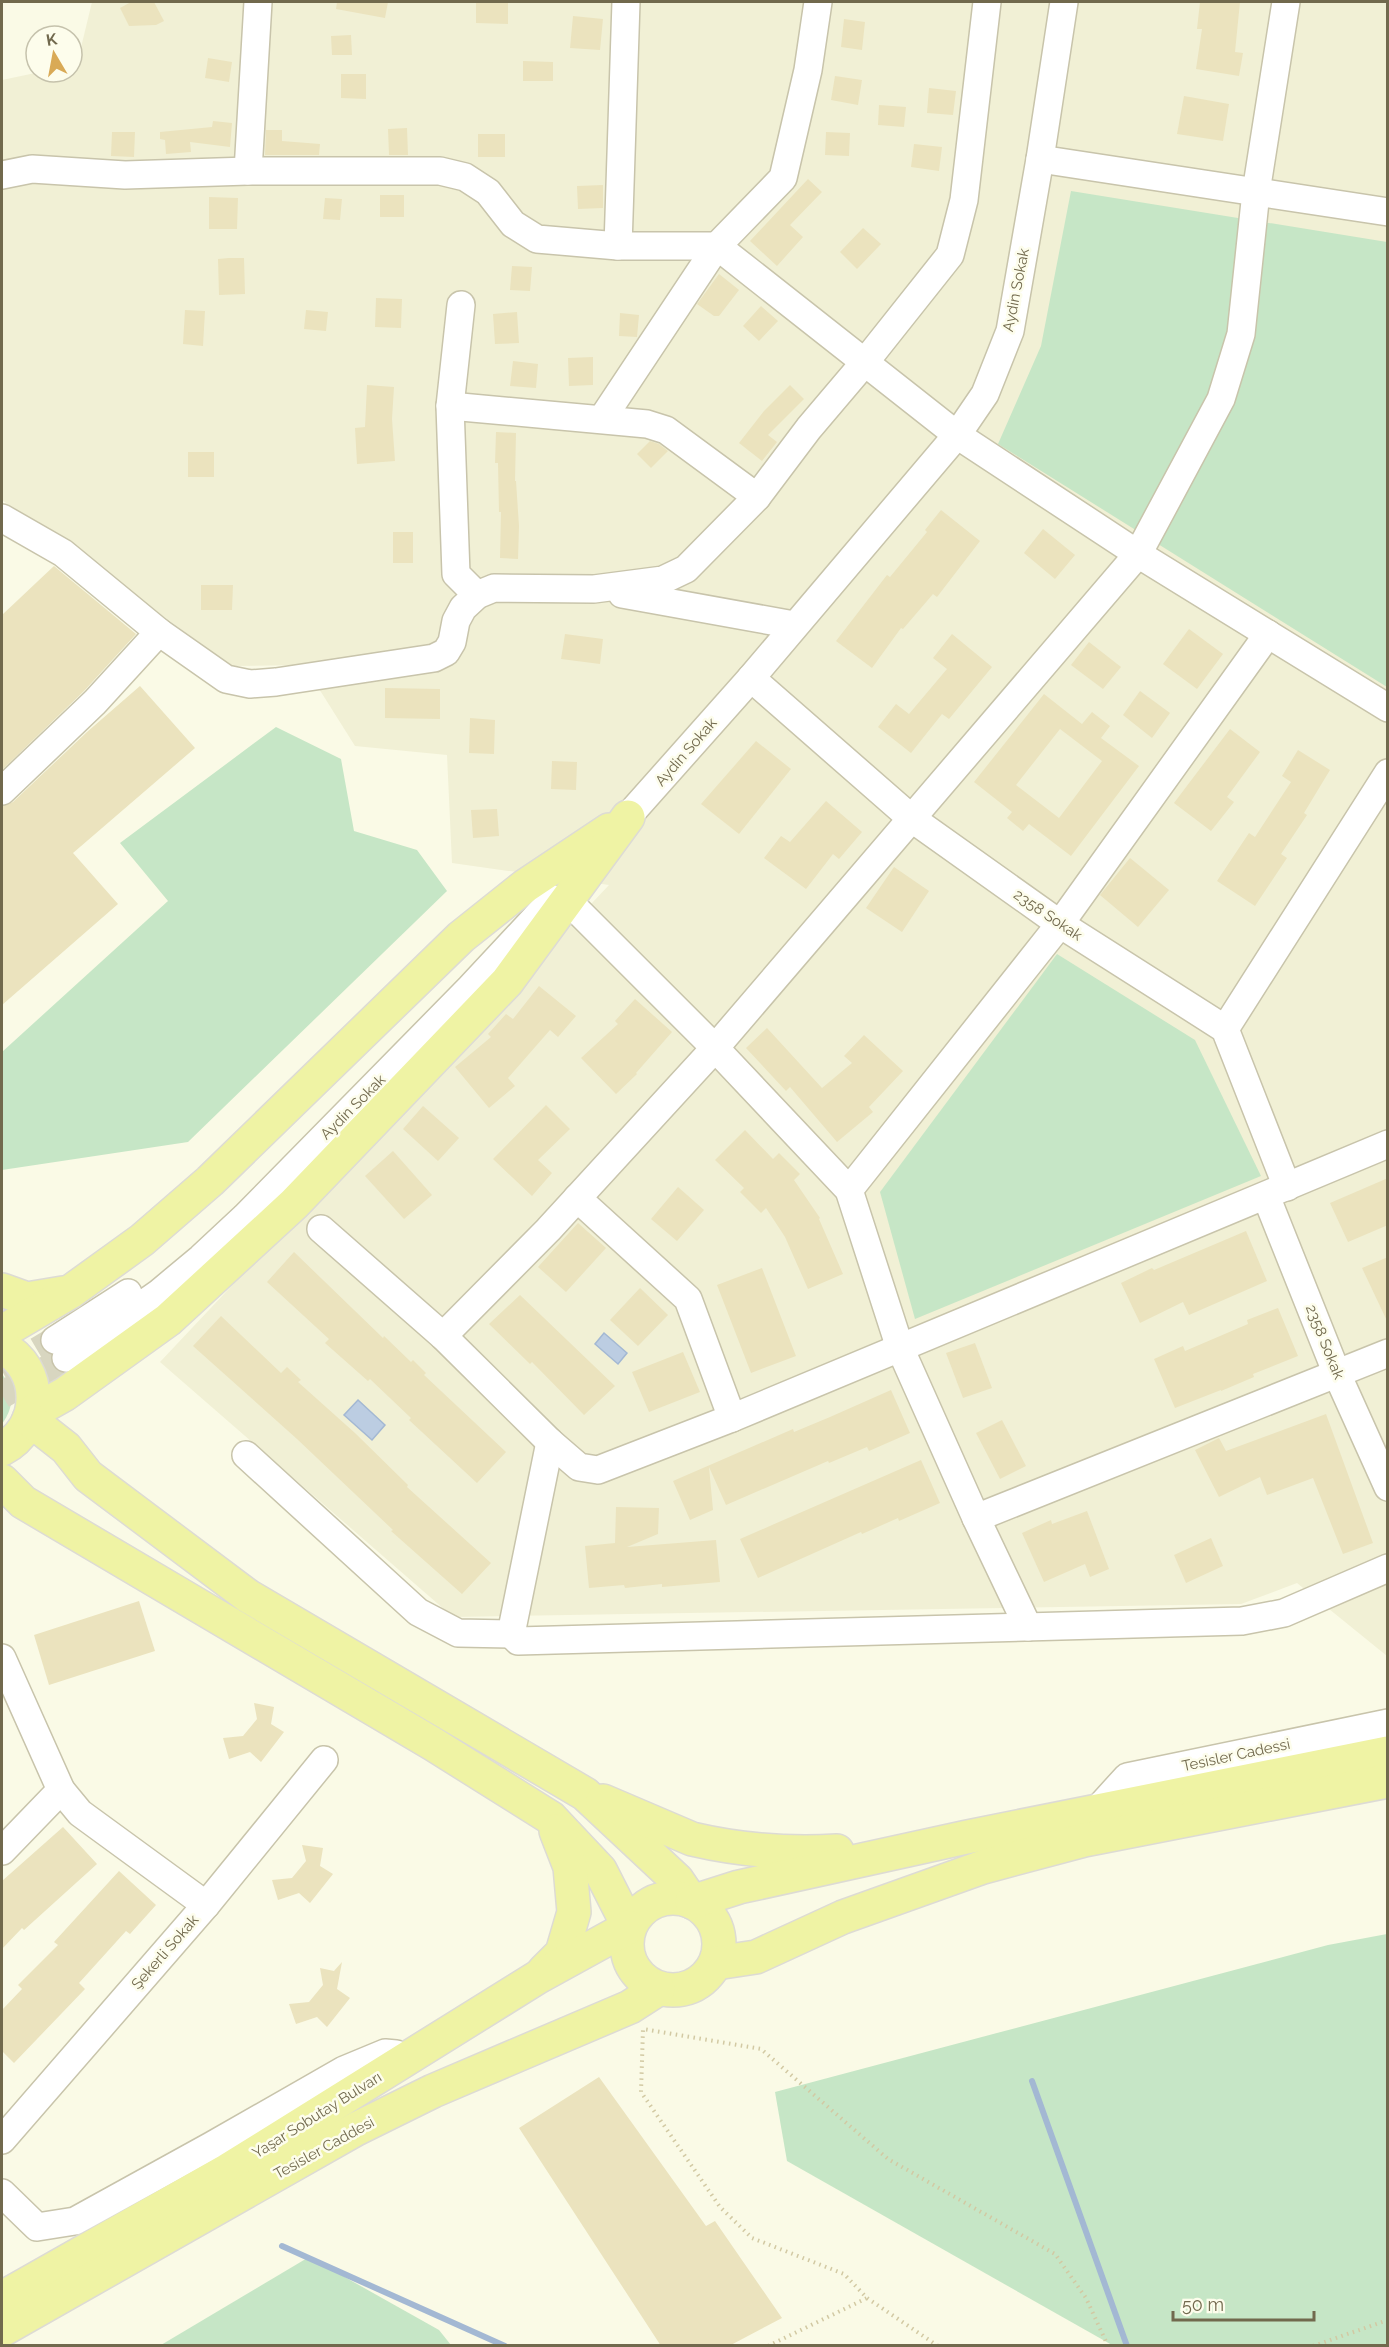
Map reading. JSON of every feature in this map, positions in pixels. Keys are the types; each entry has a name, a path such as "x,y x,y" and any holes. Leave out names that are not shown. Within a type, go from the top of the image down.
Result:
{"main road":[{"path":"31,1415 65,1394 168,1320 294,1204 507,982 628,817"},
{"path":"2,1332 70,1292 142,1240 210,1181 461,936 525,886 628,817"},
{"path":"2,1290 27,1299 70,1292"},
{"path":"2,1347 19,1359 29,1375 34,1393 31,1415 25,1430 11,1444 2,1449"},
{"path":"31,1415 66,1448 88,1476 248,1596 585,1794 692,1839 763,1851 821,1852 927,1839 967,1838"},
{"path":"2,1481 23,1502 433,1744 551,1818 600,1870 629,1927"},
{"path":"692,1902 739,1887 1097,1810 1388,1753"},
{"path":"716,1963 756,1957 843,1917 983,1867 1084,1840 1388,1781"},
{"path":"585,1794 676,1880 692,1902"},
{"path":"538,1977 562,1953 574,1912 570,1867 551,1818"},
{"path":"678,1898 692,1902 704,1910 713,1921 718,1934 719,1948 716,1963 709,1974 685,1990 658,1989 639,1976 627,1957 626,1941 629,1927 637,1914 649,1904 663,1899 678,1898"},
{"name":"Yaşar Sobutay Bulvarı","path":"2,2298 220,2158 406,2061 538,1977 629,1927"},
{"name":"Tesisler Caddesi","path":"2,2330 357,2129 433,2091 630,2007 658,1989"}],"street":[{"path":"248,171 258,2"},
{"path":"618,246 626,2"},
{"path":"602,419 717,246 783,178 808,70 818,2"},
{"path":"2,520 63,553 159,632 226,679 250,684 434,658 446,652 452,642 456,621 463,608 477,595 494,588 594,589 663,580 686,569 757,497 809,428 865,363 950,255 964,200 987,2"},
{"name":"Aydin Sokak","path":"60,1349 159,1293 201,1258 245,1217 470,988 628,817 751,678 957,435 986,394 1010,331 1064,2"},
{"path":"443,1336 577,1198 715,1048 1138,554 1221,399 1241,334 1256,192 1286,2"},
{"path":"1040,159 1388,212"},
{"path":"2,175 32,170 125,175 248,171 448,173 465,177 488,192 513,224 537,239 618,246 717,246 957,435 1138,554 1388,708"},
{"path":"461,305 450,406 456,574 477,595"},
{"path":"450,406 647,424 666,430 757,497"},
{"path":"594,589 794,625"},
{"path":"2,790 95,702 159,632"},
{"path":"849,1190 1060,924 1268,634"},
{"name":"2358 Sokak","path":"751,678 911,818 1060,924 1225,1029 1337,1374 1388,1487"},
{"path":"1225,1029 1388,772"},
{"path":"567,900 715,1048 849,1190 900,1347 976,1518 1028,1627"},
{"path":"321,1228 443,1336 550,1442 579,1467 598,1470 732,1418 1388,1144"},
{"path":"577,1198 688,1299 732,1418"},
{"path":"976,1518 1388,1353"},
{"path":"511,1634 550,1442"},
{"path":"246,1455 418,1612 458,1633 511,1634 518,1641 1242,1621 1284,1613 1388,1568"},
{"path":"2,1658 61,1790 80,1813 206,1905"},
{"name":"Tesisler Cadessi","path":"1097,1810 1127,1777 1388,1724"},
{"name":"Şekerli Sokak","path":"2,2140 206,1905 324,1760"},
{"path":"2,1851 61,1790"},
{"path":"2,2193 37,2227 75,2221 220,2158"}],"path":[{"path":"938,2346 867,2298 844,2274 752,2238 720,2207 641,2092 643,2029 761,2049 888,2159 1055,2254 1086,2298 1108,2346"},
{"path":"768,2346 867,2298"},
{"path":"1312,2346 1388,2320"}],"shaded area":[{"path":"92,2 1387,2 1387,1656 1297,1583 1241,1604 453,1617 160,1362 609,885 452,863 447,755 355,746 304,665 232,666 2,500 2,80 24,75 24,84 84,84 84,35"},
{"path":"1071,191 1387,242 1387,687 998,444 1041,346"},
{"path":"276,727 341,759 354,831 417,850 447,891 188,1142 2,1170 2,1052 168,901 120,843"},
{"path":"1057,954 1195,1040 1261,1176 915,1319 880,1192"},
{"path":"2,1374 11,1393 11,1405 2,1424"},
{"path":"1387,1934 1387,2345 1112,2345 787,2161 775,2092 1328,1945"},
{"path":"309,2257 439,2330 451,2345 161,2345"}],"water":[{"path":"604,1333 627,1353 618,1364 595,1344"},
{"path":"358,1400 385,1425 372,1440 344,1415"}],"building":[{"path":"131,2 154,2 164,21 156,25 129,26 120,8"},
{"path":"337,2 388,2 385,18 336,9"},
{"path":"476,2 508,2 508,24 476,23"},
{"path":"1200,2 1240,2 1235,52 1243,53 1239,76 1196,69 1202,29 1197,29"},
{"path":"573,16 603,19 600,50 570,48"},
{"path":"844,19 865,22 862,50 841,47"},
{"path":"351,35 352,55 332,55 331,36"},
{"path":"208,58 232,62 229,82 205,78"},
{"path":"523,61 553,62 553,81 523,81"},
{"path":"341,74 366,74 366,99 341,98"},
{"path":"835,76 862,80 858,105 831,100"},
{"path":"929,88 956,91 953,115 927,113"},
{"path":"1184,96 1229,104 1223,141 1177,134"},
{"path":"879,105 906,107 904,127 878,125"},
{"path":"213,121 232,123 230,147 190,142 191,152 166,154 165,140 160,139 160,132 212,127"},
{"path":"407,128 408,155 389,155 388,129"},
{"path":"266,130 282,130 282,141 320,144 319,155 265,155"},
{"path":"112,132 135,132 134,157 111,156"},
{"path":"826,132 850,133 849,156 825,155"},
{"path":"478,134 505,134 505,157 478,157"},
{"path":"914,144 942,147 939,171 911,167"},
{"path":"808,179 822,192 790,225 803,237 777,266 750,241"},
{"path":"603,185 603,208 578,209 577,186"},
{"path":"380,195 404,195 404,217 380,217"},
{"path":"209,197 238,198 237,229 209,229"},
{"path":"325,198 342,199 340,220 323,219"},
{"path":"863,228 881,244 857,269 840,252"},
{"path":"244,258 245,294 219,295 218,259"},
{"path":"512,266 532,267 530,291 510,290"},
{"path":"719,274 739,290 719,316 714,316 697,304"},
{"path":"376,298 402,299 401,328 375,327"},
{"path":"761,306 778,321 759,341 743,326"},
{"path":"185,310 205,311 203,346 183,344"},
{"path":"306,310 328,312 326,331 304,329"},
{"path":"517,312 519,343 495,344 493,314"},
{"path":"620,313 639,315 637,337 619,336"},
{"path":"593,357 593,385 569,386 568,358"},
{"path":"513,361 538,364 536,388 510,386"},
{"path":"367,385 394,387 392,419 395,461 357,464 355,428 365,427"},
{"path":"790,385 804,399 768,435 777,442 762,461 739,443 764,411"},
{"path":"496,432 516,433 518,559 500,558 501,512 499,512 498,463 495,463"},
{"path":"650,441 668,451 651,468 637,454"},
{"path":"188,452 214,452 214,477 188,477"},
{"path":"941,510 980,541 937,597 933,594 903,629 901,628 872,668 836,641 887,575 890,577 927,532 925,530"},
{"path":"1043,529 1075,555 1055,579 1024,553"},
{"path":"393,532 413,532 413,563 393,563"},
{"path":"54,566 136,634 84,691 2,770 2,615"},
{"path":"201,585 233,585 232,610 201,610"},
{"path":"1189,629 1223,654 1197,689 1163,664"},
{"path":"565,634 603,639 600,664 561,659"},
{"path":"952,634 992,667 949,719 942,714 911,753 878,727 896,704 909,714 947,669 933,658"},
{"path":"1089,642 1121,667 1103,689 1071,665"},
{"path":"140,686 195,748 73,853 118,904 2,1005 2,806 13,802"},
{"path":"385,688 440,689 440,719 385,718"},
{"path":"1140,691 1170,713 1152,738 1123,715"},
{"path":"1044,694 1082,724 1092,712 1110,726 1101,738 1139,766 1071,856 1029,824 1023,831 1007,818 1012,812 974,782","holes":["1060,729 1102,761 1059,818 1016,785"]},
{"path":"470,718 495,720 494,754 469,753"},
{"path":"1230,729 1260,752 1227,797 1234,802 1211,831 1174,803"},
{"path":"756,741 791,769 739,834 701,804"},
{"path":"1298,750 1330,770 1304,813 1307,815 1281,854 1287,858 1255,906 1217,881 1249,833 1255,837 1291,782 1282,776"},
{"path":"552,761 577,762 576,790 551,789"},
{"path":"826,801 862,832 839,859 833,854 806,889 764,858 781,836 790,842"},
{"path":"497,809 499,836 473,838 471,810"},
{"path":"1130,858 1169,890 1138,927 1100,895"},
{"path":"894,867 929,891 902,932 866,908"},
{"path":"539,986 576,1016 558,1037 550,1030 508,1078 515,1086 489,1108 455,1067 491,1037 488,1034 506,1014 513,1019"},
{"path":"635,999 672,1032 637,1074 616,1094 581,1058 618,1024 615,1021"},
{"path":"767,1028 822,1088 852,1063 844,1056 864,1035 903,1071 869,1107 873,1112 837,1142 790,1087 786,1091 746,1048"},
{"path":"546,1105 570,1129 538,1160 552,1173 532,1196 493,1159"},
{"path":"423,1106 459,1138 438,1161 403,1129"},
{"path":"745,1130 773,1159 779,1153 800,1174 794,1180 820,1218 843,1274 808,1289 785,1237 766,1208 761,1213 740,1192 744,1188 715,1160"},
{"path":"393,1151 432,1195 404,1219 365,1176"},
{"path":"1388,1178 1388,1225 1348,1242 1330,1203"},
{"path":"678,1187 704,1210 677,1241 651,1219"},
{"path":"578,1223 606,1248 566,1292 538,1267"},
{"path":"1246,1231 1267,1281 1189,1315 1183,1302 1140,1323 1121,1283 1152,1268 1154,1270"},
{"path":"294,1252 383,1338 384,1336 411,1362 413,1360 426,1373 424,1375 506,1452 477,1483 409,1420 411,1418 370,1379 368,1381 325,1343 329,1339 267,1282"},
{"path":"1388,1257 1388,1323 1362,1268"},
{"path":"762,1268 796,1356 751,1373 717,1285"},
{"path":"640,1288 668,1315 638,1346 610,1320"},
{"path":"520,1295 615,1386 584,1415 532,1362 530,1364 489,1324"},
{"path":"1278,1308 1298,1356 1253,1374 1254,1377 1221,1391 1175,1408 1154,1359 1183,1346 1185,1351 1248,1324 1247,1320"},
{"path":"221,1316 281,1373 287,1367 301,1380 298,1382 355,1433 408,1485 407,1487 491,1563 462,1594 391,1531 393,1530 297,1439 193,1346"},
{"path":"975,1343 992,1388 963,1398 946,1353"},
{"path":"683,1352 700,1392 649,1412 632,1372"},
{"path":"891,1390 910,1433 869,1451 867,1447 829,1463 828,1461 726,1505 709,1467 713,1510 690,1520 673,1481"},
{"path":"1326,1414 1373,1543 1343,1554 1313,1478 1267,1495 1260,1477 1219,1497 1195,1450 1219,1438 1226,1451"},
{"path":"1002,1420 1026,1466 1000,1479 976,1433"},
{"path":"921,1460 940,1503 899,1521 898,1518 862,1534 861,1532 758,1578 740,1539"},
{"path":"616,1507 659,1508 658,1534 627,1547 716,1540 720,1582 662,1587 662,1584 625,1588 624,1585 589,1588 585,1546 615,1543"},
{"path":"1087,1511 1109,1569 1090,1577 1085,1564 1044,1582 1022,1533 1051,1520 1052,1524"},
{"path":"1211,1538 1223,1566 1186,1583 1174,1555"},
{"path":"139,1601 155,1651 49,1685 34,1635"},
{"path":"254,1703 274,1707 271,1724 284,1732 261,1762 250,1752 229,1759 223,1738 243,1736 257,1719"},
{"path":"63,1827 97,1864 24,1930 22,1928 2,1949 2,1881"},
{"path":"302,1845 323,1848 320,1866 333,1874 310,1903 299,1893 278,1900 272,1880 292,1878 306,1861"},
{"path":"119,1871 156,1905 130,1934 126,1931 79,1983 85,1989 14,2063 2,2051 2,2010 22,1989 18,1985 58,1945 54,1942"},
{"path":"342,1962 337,1989 350,1998 327,2027 317,2017 296,2024 289,2004 309,2002 323,1985 320,1968 334,1971"},
{"path":"599,2077 706,2226 715,2221 782,2318 729,2346 661,2346 519,2128"}],"waterway":[{"path":"1032,2081 1127,2346"},
{"path":"282,2246 505,2346"}],"tunnel":[{"path":"2,1371 55,1340"},
{"path":"2,1395 66,1358"}]}
